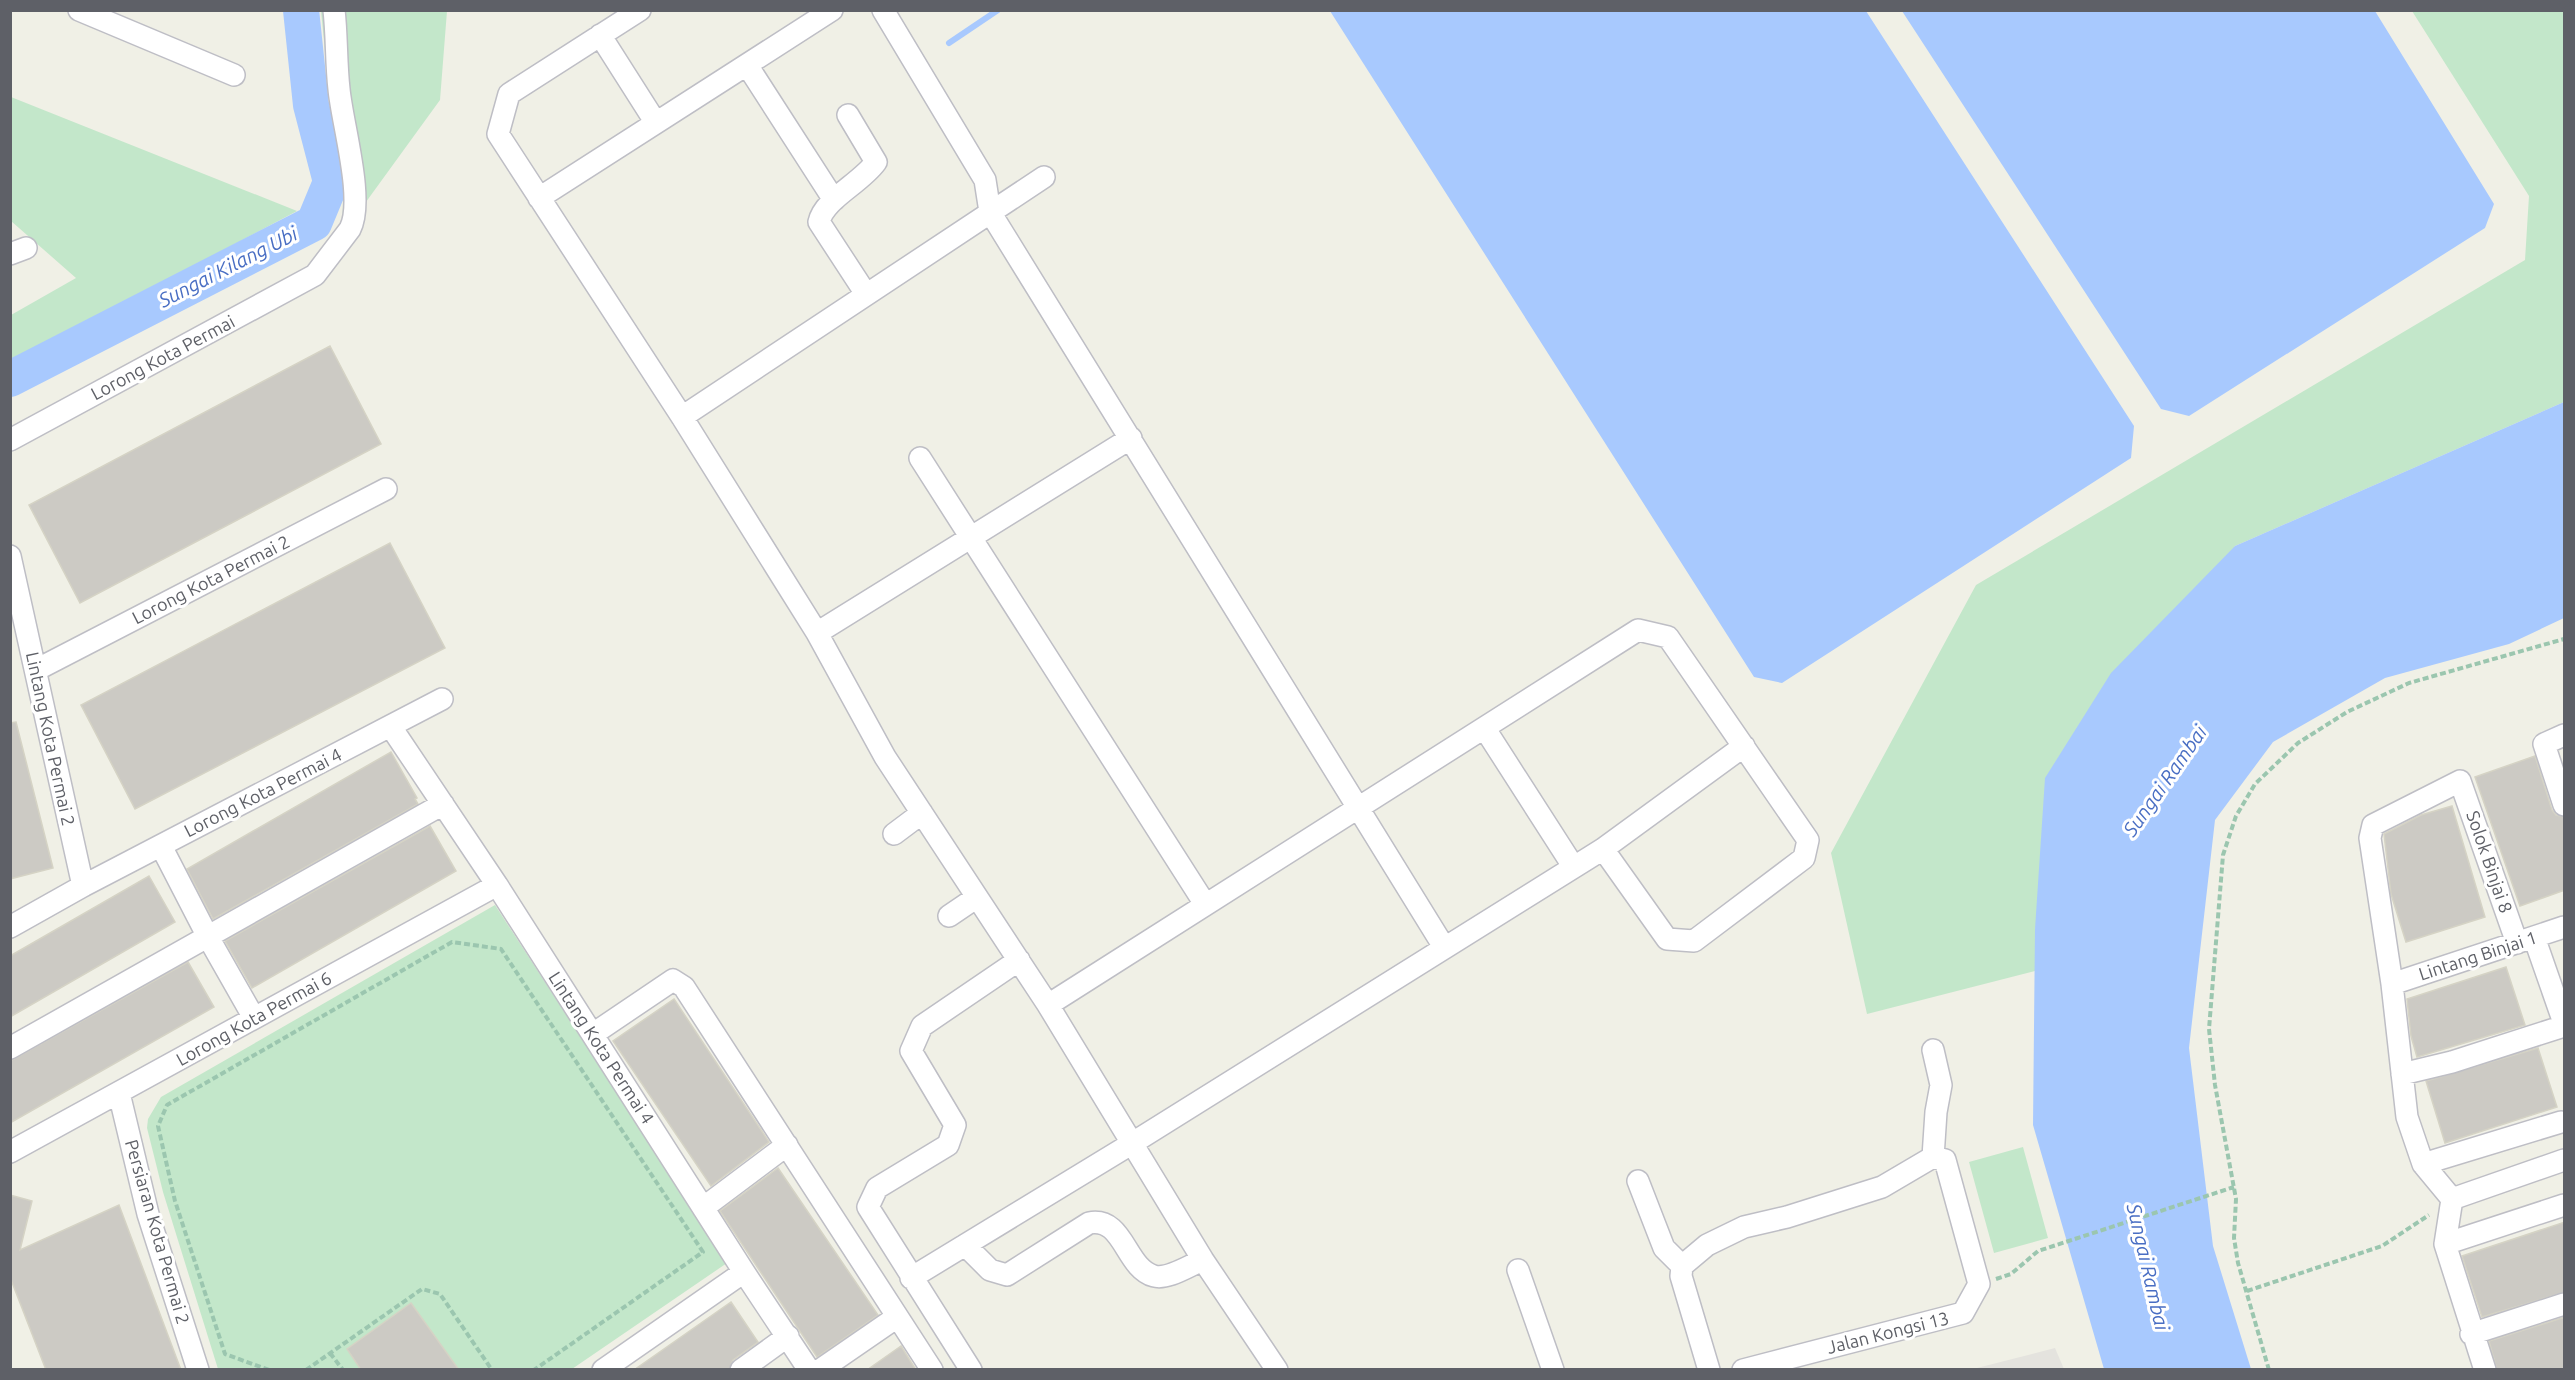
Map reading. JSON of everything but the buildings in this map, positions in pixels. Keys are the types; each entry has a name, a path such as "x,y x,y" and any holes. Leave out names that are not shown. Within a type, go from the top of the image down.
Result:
{"street":[{"path":"79,10 234,75"},
{"name":"Lorong Kota Permai","path":"10,440 315,275 355,221 354,175 339,89 334,10"},
{"path":"640,10 509,94 498,134 682,417 817,633 885,757 1048,1005 1203,1260 1277,1370"},
{"path":"539,198 832,10"},
{"path":"883,10 985,180 990,212 1444,947"},
{"path":"600,35 656,123"},
{"path":"747,65 834,200"},
{"path":"848,115 876,162 867,176 821,210 819,222 866,294"},
{"path":"682,417 1044,177"},
{"path":"817,633 1131,438"},
{"path":"920,458 1205,904"},
{"name":"Lorong Kota Permai 2","path":"36,670 386,489"},
{"name":"Lintang Kota Permai 2","path":"10,556 83,886"},
{"path":"1048,1005 1638,630 1668,637 1808,840 1804,858 1694,941 1667,939 1603,849"},
{"name":"Lorong Kota Permai 4","path":"83,886 442,699"},
{"name":"Lintang Kota Permai 4","path":"391,727 497,885 809,1370"},
{"path":"1485,729 1573,866"},
{"path":"2565,735 2544,744 2565,805"},
{"path":"911,1278 1131,1144 1603,849 1744,746"},
{"name":"Solok Binjai 8","path":"2392,984 2376,886 2370,829 2389,815 2460,782 2525,940 2565,1024"},
{"path":"10,1048 442,804"},
{"path":"894,834 922,813"},
{"path":"161,846 208,937 254,1018"},
{"name":"Lorong Kota Permai 6","path":"10,1152 497,885"},
{"path":"10,927 83,886"},
{"path":"950,916 977,897"},
{"name":"Lintang Binjai 1","path":"2392,984 2565,927"},
{"path":"971,1370 868,1207 877,1188 948,1145 955,1125 911,1051 922,1026 1018,960"},
{"path":"593,1034 673,980 684,987 932,1370"},
{"path":"2392,984 2407,1117 2423,1164 2452,1199 2445,1244 2471,1334 2485,1370"},
{"path":"2402,1074 2451,1062 2565,1024"},
{"path":"1933,1050 1941,1084 1936,1112 1933,1157"},
{"name":"Persiaran Kota Permai 2","path":"119,1093 148,1214 198,1370"},
{"path":"2423,1164 2561,1122"},
{"path":"703,1208 787,1145"},
{"path":"1709,1370 1681,1276 1682,1266 1707,1245 1744,1227 1787,1217 1882,1187 1933,1157 1945,1160 1979,1284"},
{"path":"2452,1199 2565,1160"},
{"path":"1638,1181 1664,1248 1682,1266"},
{"path":"2445,1244 2565,1205"},
{"path":"965,1245 990,1270 1007,1275 1089,1223 1100,1221 1110,1227 1142,1269 1155,1277 1167,1276 1203,1260"},
{"path":"1518,1270 1553,1370"},
{"path":"603,1370 744,1272"},
{"name":"Jalan Kongsi 13","path":"1743,1370 1963,1313 1979,1284"},
{"path":"2471,1334 2565,1304"},
{"path":"820,1370 897,1317"},
{"path":"741,1370 788,1336"}],"path":[{"path":"2269,1370 2238,1263 2234,1238 2236,1199 2209,1029 2223,855 2236,816 2255,784 2298,743 2347,712 2409,683 2565,639"},
{"path":"269,1370 225,1354 175,1201 158,1126 167,1105 452,942 501,949 702,1252 534,1370"},
{"path":"1979,1284 2011,1274 2038,1251 2234,1187"},
{"path":"2247,1291 2382,1246 2452,1199"},
{"path":"306,1370 422,1289 440,1294 492,1370"},
{"path":"330,1353 343,1370"}],"shaded area":[{"path":"2055,1348 2064,1369 1973,1369"}],"green space":[{"path":"321,11 447,11 440,100 342,235 344,166 332,121"},
{"path":"2412,11 2564,11 2564,402 2235,546 2035,929 2035,971 1867,1014 1831,853 1976,585 2525,260 2529,196"},
{"path":"11,97 297,211 11,363 11,315 76,278 11,221"},
{"path":"495,905 727,1263 572,1369 218,1369 163,1192 147,1128 148,1119 161,1097"},
{"path":"2023,1147 2048,1238 1994,1253 1969,1162"}],"water":[{"path":"1330,11 1866,11 2134,426 2131,458 1782,683 1754,677"},
{"path":"1902,11 2375,11 2494,204 2485,228 2189,416 2161,409"},
{"name":"Sungai Rambai","path":"2564,402 2564,618 2509,644 2385,678 2273,742 2215,820 2189,1048 2213,1246 2251,1369 2104,1369 2033,1125 2035,929 2045,778 2111,673 2235,546"}],"waterway":[{"name":"Sungai Kilang Ubi","path":"10,379 314,223 331,182 311,105 301,10"},
{"path":"949,43 998,10"}]}
